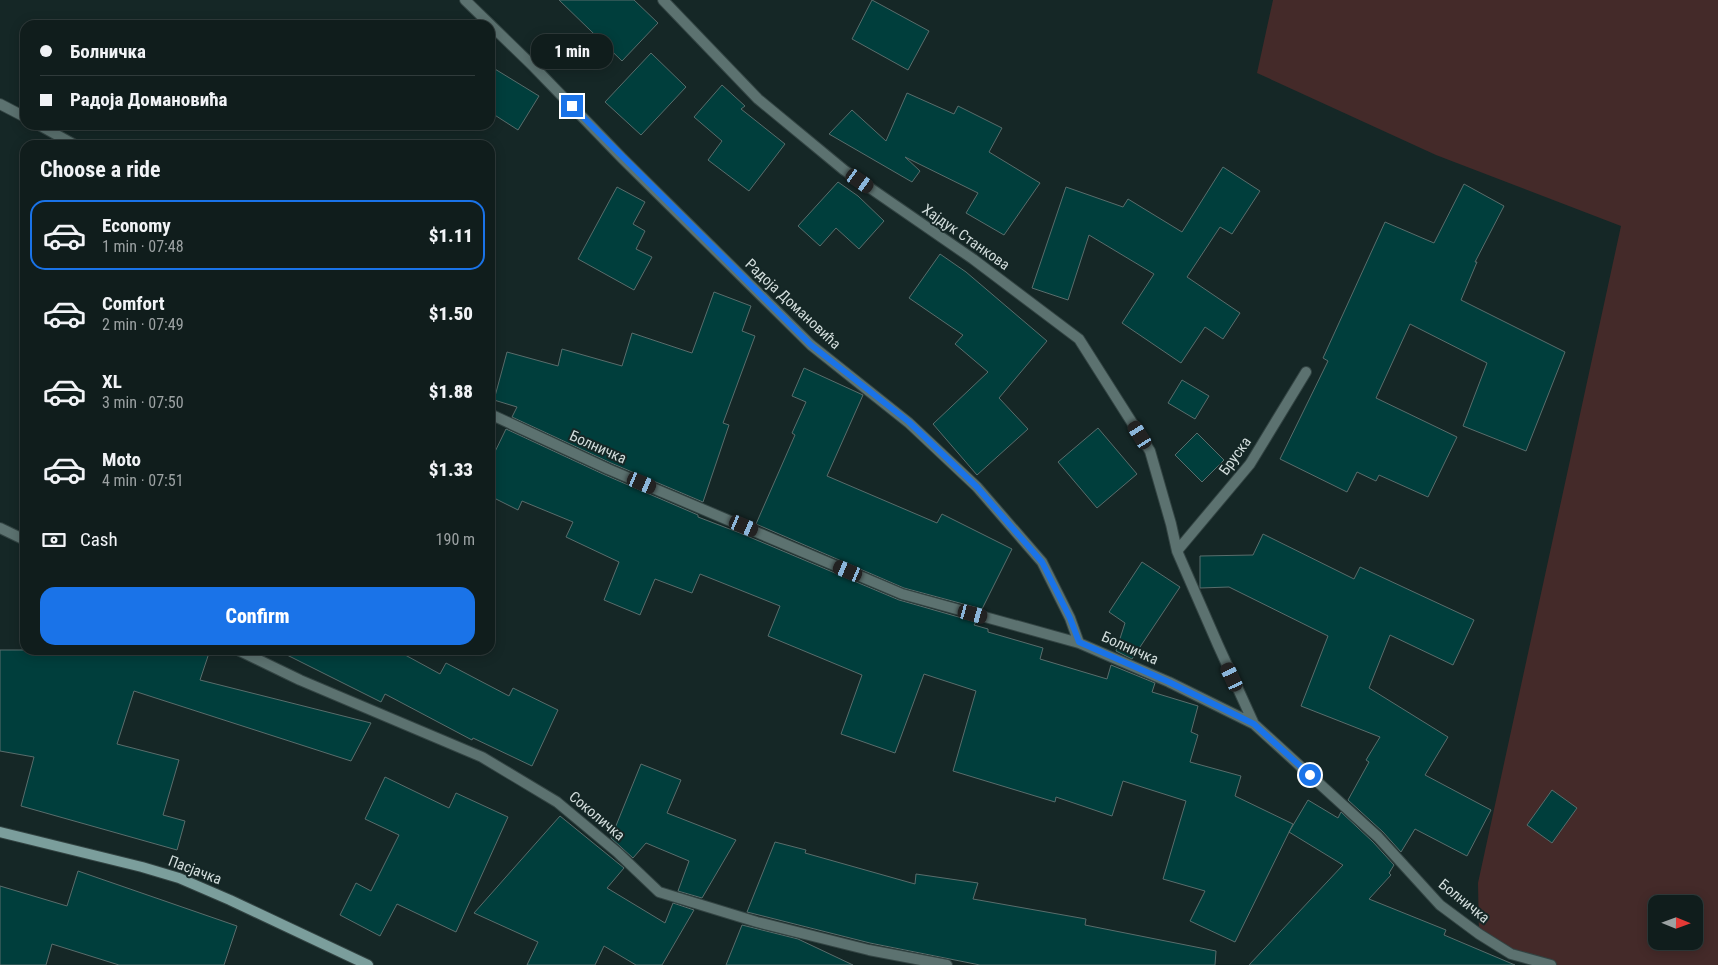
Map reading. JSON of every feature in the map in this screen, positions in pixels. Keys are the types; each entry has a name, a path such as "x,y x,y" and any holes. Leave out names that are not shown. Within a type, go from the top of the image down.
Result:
{"main road":[{"name":"Пасјачка","path":"0,832 179,878 368,965"}],"street":[{"name":"Радоја Домановића","path":"465,0 486,20"},
{"name":"Хајдук Станкова","path":"663,0 758,99 837,164 973,259 1079,339 1150,451 1177,551 1254,724"},
{"name":"Радоја Домановића","path":"495,29 811,345 909,422 977,487 1042,562 1070,618 1079,642"},
{"path":"0,104 20,115"},
{"path":"48,130 66,140"},
{"name":"Бруска","path":"1177,551 1250,464 1306,372"},
{"name":"Болничка","path":"495,416 608,469 902,594 1079,642 1169,682 1254,724 1378,837 1440,905 1479,934 1511,954 1551,965"},
{"path":"0,528 20,538"},
{"name":"Соколичка","path":"248,655 300,680 482,757 557,802 617,852 659,892 766,925 869,950 947,965"}],"shaded area":[{"path":"1273,0 1718,0 1718,965 1551,965 1511,954 1479,934 1478,883 1621,226 1436,155 1257,73"}],"building":[{"path":"559,0 634,0 658,23 622,61"},
{"path":"872,0 929,31 908,70 852,39"},
{"path":"651,53 686,87 641,135 605,102"},
{"path":"495,69 539,96 518,130 495,115"},
{"path":"722,85 745,106 741,109 785,144 749,191 708,160 722,141 694,117"},
{"path":"907,93 954,114 958,106 1002,128 989,152 1040,183 1004,235 966,213 978,193 905,157 920,171 912,182 829,134 852,110 886,141"},
{"path":"1223,167 1260,191 1232,234 1220,227 1187,277 1240,313 1223,339 1205,327 1181,363 1122,323 1154,274 1089,235 1068,300 1032,288 1066,187 1123,207 1128,199 1182,232"},
{"path":"838,182 858,196 884,221 859,249 836,228 820,246 798,226"},
{"path":"1464,184 1504,206 1475,262 1477,262 1461,300 1565,352 1526,451 1463,426 1487,363 1410,324 1376,398 1457,437 1428,497 1379,475 1376,481 1357,472 1347,492 1280,459 1328,361 1323,358 1385,222 1434,243"},
{"path":"617,187 645,202 633,224 645,231 636,249 652,257 634,290 578,259"},
{"path":"940,254 966,272 1047,341 999,398 1028,429 977,475 933,424 988,372 955,344 963,335 909,298"},
{"path":"714,292 751,306 742,331 755,336 723,423 729,425 703,502 611,463 512,417 517,407 495,400 507,352 558,366 562,349 622,366 632,333 692,353"},
{"path":"804,368 863,395 827,476 937,523 942,514 1012,549 982,609 904,588 756,524 795,435 792,433 806,402 792,396"},
{"path":"1182,380 1209,396 1195,419 1168,403"},
{"path":"1098,428 1137,474 1097,508 1058,462"},
{"path":"506,429 605,475 698,515 698,517 899,600 976,622 974,625 988,629 988,632 1043,648 1040,659 1107,679 1111,665 1155,683 1152,692 1198,706 1191,732 1198,735 1190,762 1241,776 1235,796 1293,824 1235,942 1190,921 1205,891 1163,879 1186,801 1123,781 1112,816 1056,797 1055,802 953,771 976,691 924,674 895,753 841,734 862,675 768,636 780,606 700,574 692,593 655,579 640,615 604,600 619,562 566,537 573,522 522,501 518,510 495,498 495,452"},
{"path":"1197,433 1224,460 1202,482 1175,455"},
{"path":"1263,534 1354,579 1360,567 1474,620 1453,665 1390,635 1369,688 1448,737 1425,775 1491,810 1467,856 1415,829 1401,852 1383,832 1348,800 1369,762 1366,760 1380,737 1301,706 1328,636 1229,587 1200,588 1200,556 1253,555"},
{"path":"1142,562 1180,587 1132,659 1116,651 1125,623 1109,612"},
{"path":"0,650 20,650 20,655 208,655 200,680 371,723 351,761 134,691 117,744 179,760 163,815 185,821 177,850 21,806 34,757 0,751"},
{"path":"287,655 405,655 440,674 446,663 509,696 513,688 558,710 532,766 473,738 472,740 385,694 381,702"},
{"path":"641,764 681,780 667,813 736,840 702,898 678,891 689,861 646,843 633,858 611,838"},
{"path":"385,777 449,808 456,793 508,817 456,932 397,904 380,936 340,915 356,883 371,891 399,835 365,819"},
{"path":"1552,790 1577,808 1552,843 1527,825"},
{"path":"1308,800 1338,818 1341,812 1394,865 1389,873 1391,875 1369,899 1446,930 1444,935 1515,965 1249,965 1343,865 1289,832"},
{"path":"560,816 624,868 607,888 665,923 673,903 694,910 662,965 636,965 604,946 595,965 527,965 538,942 474,913"},
{"path":"775,842 806,850 805,853 915,884 916,874 978,883 973,899 1086,919 1085,925 1216,951 1215,965 980,965 870,943 747,912"},
{"path":"78,871 237,926 224,965 119,965 52,944 46,965 0,965 0,886 67,906"},
{"path":"742,925 798,939 853,965 726,965"}],"route":[{"path":"572,106 811,345 909,422 977,487 1042,562 1070,618 1079,642 1169,682 1254,724 1310,775"}]}
